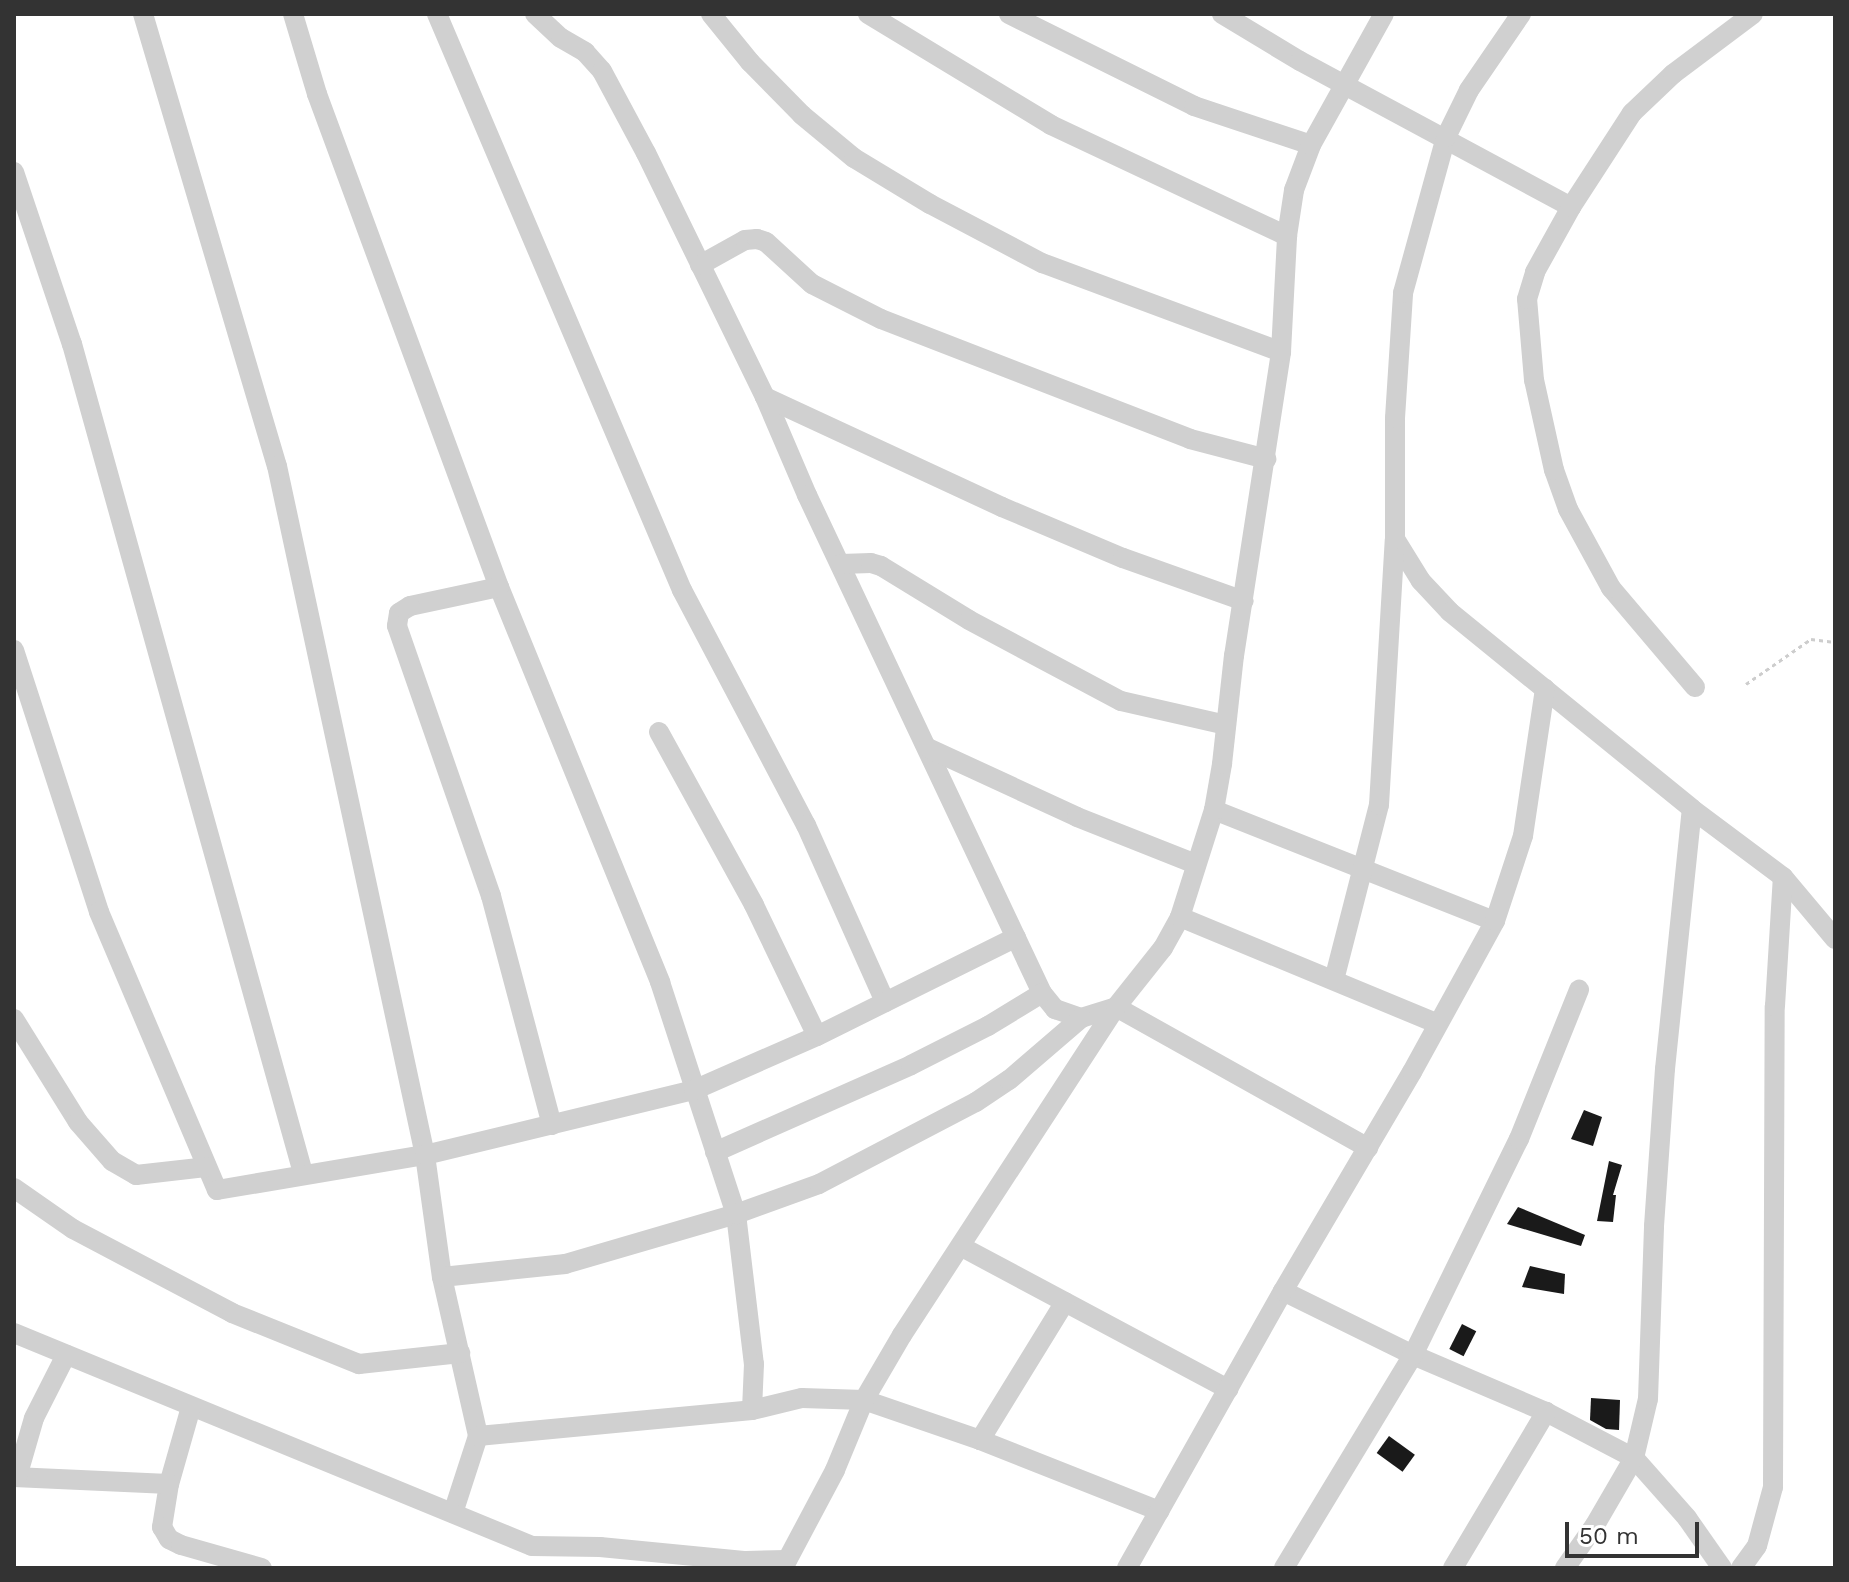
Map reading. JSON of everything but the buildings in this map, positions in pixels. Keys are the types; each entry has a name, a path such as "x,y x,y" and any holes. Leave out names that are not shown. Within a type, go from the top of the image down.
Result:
{"street":[{"path":"143,14 277,466 425,1155 442,1277 478,1436 453,1513"},
{"path":"293,14 317,94 499,587 660,982 736,1214 751,1319 754,1364 752,1410"},
{"path":"437,14 682,590 806,825 885,1002"},
{"path":"535,14 561,38 585,52 602,71 765,397 1042,993 1055,1009 1081,1018"},
{"path":"711,14 750,62 802,115 854,158 930,204 1042,263 1281,352"},
{"path":"868,14 1051,125 1287,236"},
{"path":"1009,14 1194,106 1311,145"},
{"path":"1222,14 1571,207"},
{"path":"14,1333 532,1546 600,1547 785,1564 835,1470 864,1400 1116,1007 1163,948 1180,917 1214,810 1281,352 1287,236 1294,190 1311,145 1384,14"},
{"path":"1334,980 1379,805 1395,539 1395,418 1403,293 1446,137 1469,90 1521,14"},
{"path":"1695,687 1611,588 1574,520 1554,470 1534,380 1527,299 1535,272 1571,207 1632,113 1673,74 1753,14"},
{"path":"16,186 76,360 303,1173"},
{"path":"700,265 745,240 766,242 812,284 881,319 1190,439 1266,459"},
{"path":"765,397 1002,507 1123,558 1244,601"},
{"path":"1395,539 1421,581 1450,612 1692,809 1783,877 1835,939"},
{"path":"841,564 871,563 881,566 969,620 1121,701 1226,725"},
{"path":"499,587 410,606 399,613 397,626 491,896 552,1125"},
{"path":"14,650 99,912 217,1190 303,1173 425,1155 694,1090 817,1036 1016,937"},
{"path":"1127,1568 1495,921 1523,836 1545,689"},
{"path":"659,732 760,918 817,1036"},
{"path":"928,748 1077,817 1196,864"},
{"path":"1565,1568 1595,1525 1634,1458 1648,1399 1654,1226 1665,1069 1692,809"},
{"path":"1214,810 1495,921"},
{"path":"1741,1568 1757,1546 1773,1487 1775,1006 1783,877"},
{"path":"1180,917 1438,1024"},
{"path":"1284,1568 1413,1355 1519,1139 1579,990"},
{"path":"715,1152 911,1065 988,1026 1042,993"},
{"path":"442,1277 565,1264 736,1214 819,1184 976,1102 1009,1080 1081,1018 1116,1007 1368,1148"},
{"path":"14,1019 78,1122 112,1161 136,1175 206,1167"},
{"path":"14,1188 73,1229 232,1313 359,1364 460,1353"},
{"path":"962,1247 1228,1389"},
{"path":"1283,1291 1413,1355 1546,1412 1634,1458 1687,1518 1722,1568"},
{"path":"980,1440 1065,1302"},
{"path":"66,1355 24,1415 15,1477 169,1484"},
{"path":"478,1436 752,1410 802,1398 864,1400 980,1440 1159,1511"},
{"path":"191,1407 169,1484 162,1527 169,1539 262,1568"},
{"path":"1453,1568 1546,1412"}],"path":[{"path":"1746,684 1811,639 1835,642"}]}
